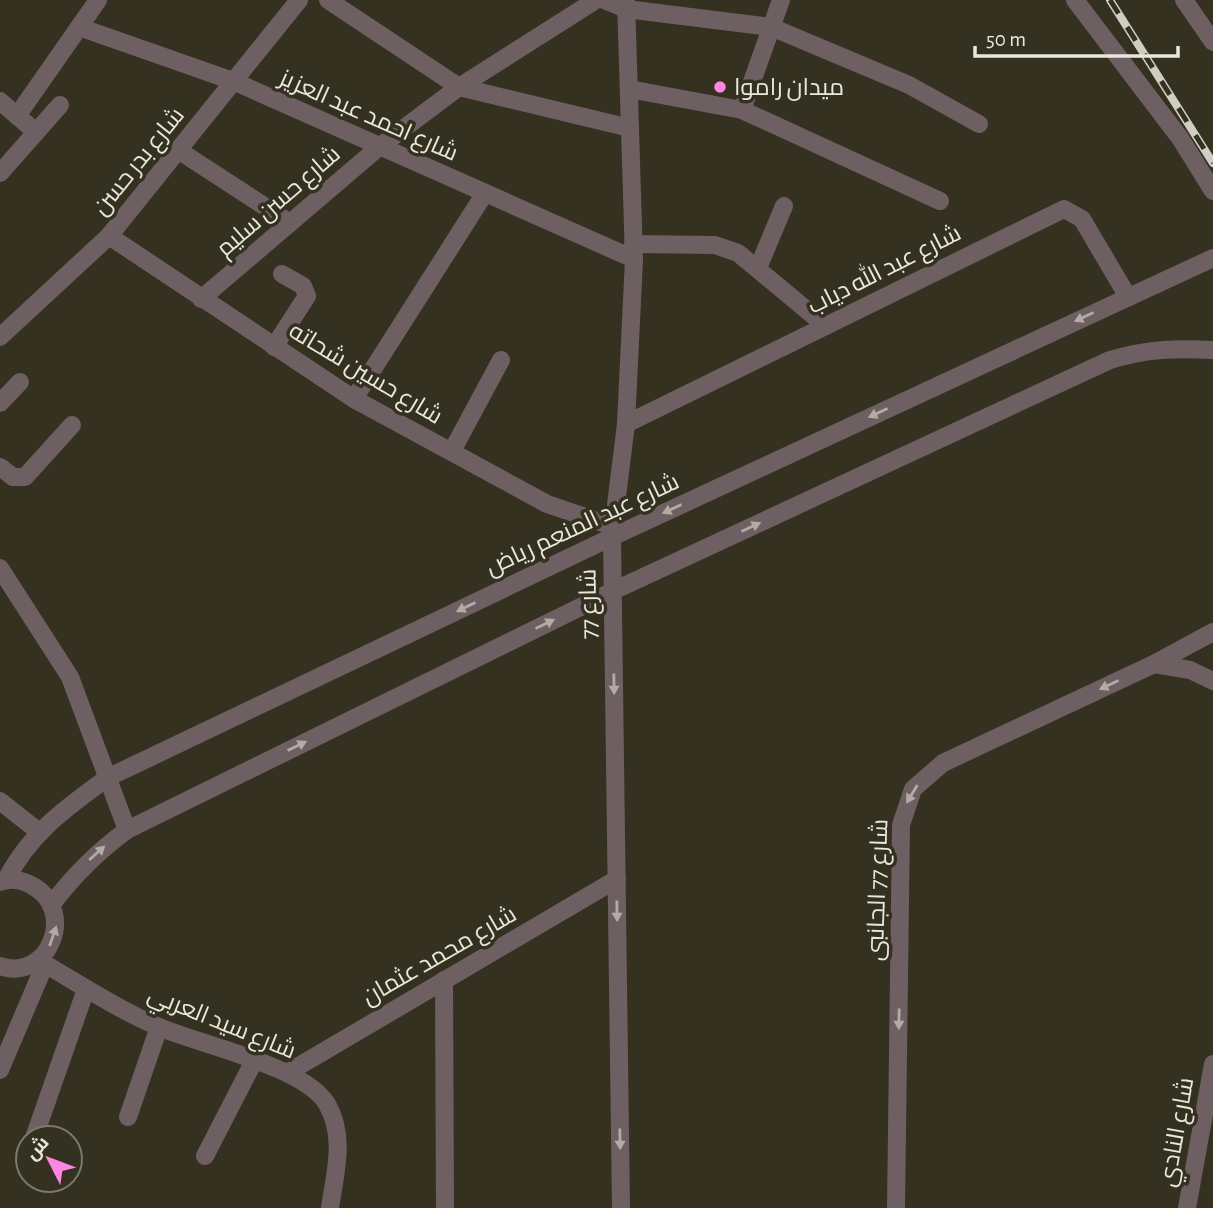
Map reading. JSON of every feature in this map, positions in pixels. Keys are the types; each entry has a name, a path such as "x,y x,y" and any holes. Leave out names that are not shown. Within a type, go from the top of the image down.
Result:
{"street":[{"path":"17,116 98,0"},
{"name":"شارع بدر حسن","path":"0,337 109,236 299,0"},
{"path":"328,0 459,87 630,128"},
{"name":"شارع حسن سليم","path":"201,299 379,147 459,87 596,0"},
{"path":"604,0 771,27 909,85 979,124"},
{"path":"742,110 781,0"},
{"path":"1075,0 1180,138 1213,191"},
{"path":"1184,0 1213,42"},
{"name":"شارع 77","path":"621,1208 612,531 625,424 634,252 626,5"},
{"name":"شارع احمد عبد العزيز","path":"79,27 233,82 485,193 634,252"},
{"path":"629,89 742,110 940,201"},
{"path":"0,101 36,132"},
{"path":"0,173 60,105"},
{"path":"178,150 290,223"},
{"path":"355,399 485,193"},
{"path":"758,268 784,206"},
{"name":"شارع عبد الله دياب","path":"625,424 1063,209 1074,211 1082,219 1128,297"},
{"name":"شارع حسين شحاته","path":"109,236 355,399 547,504 612,531"},
{"path":"634,252 715,245 738,253 826,326"},
{"name":"شارع عبد المنعم رياض","path":"3,881 20,853 38,831 107,778 612,531 1213,258"},
{"path":"274,347 307,296 303,286 282,274"},
{"path":"52,904 90,859 127,830 613,591 1110,360 1140,351 1171,348 1213,351"},
{"path":"452,451 500,360"},
{"path":"0,403 20,382"},
{"path":"0,467 13,477 25,477 72,425"},
{"path":"0,568 70,677 127,830"},
{"name":"شارع 77 الجانبى","path":"897,1208 901,825 905,806 914,789 943,763 1153,664 1213,632"},
{"path":"1153,664 1189,670 1213,681"},
{"path":"0,802 38,831"},
{"name":"شارع محمد عثمان","path":"287,1073 617,879"},
{"path":"0,1070 57,925 52,904 41,890 24,881 3,881"},
{"path":"0,966 22,967 41,962"},
{"name":"شارع سيد العربي","path":"41,962 159,1027 287,1073 309,1084 326,1102 337,1125 339,1149 330,1208"},
{"path":"444,980 445,1208"},
{"path":"39,1124 86,989"},
{"path":"128,1117 159,1027"},
{"path":"205,1156 254,1061"},
{"name":"شارع النادي","path":"1187,1208 1213,1064"}],"railway":[{"path":"1110,0 1213,163"}],"place":[{"name":"ميدان راموا","path":"720,87"}]}
